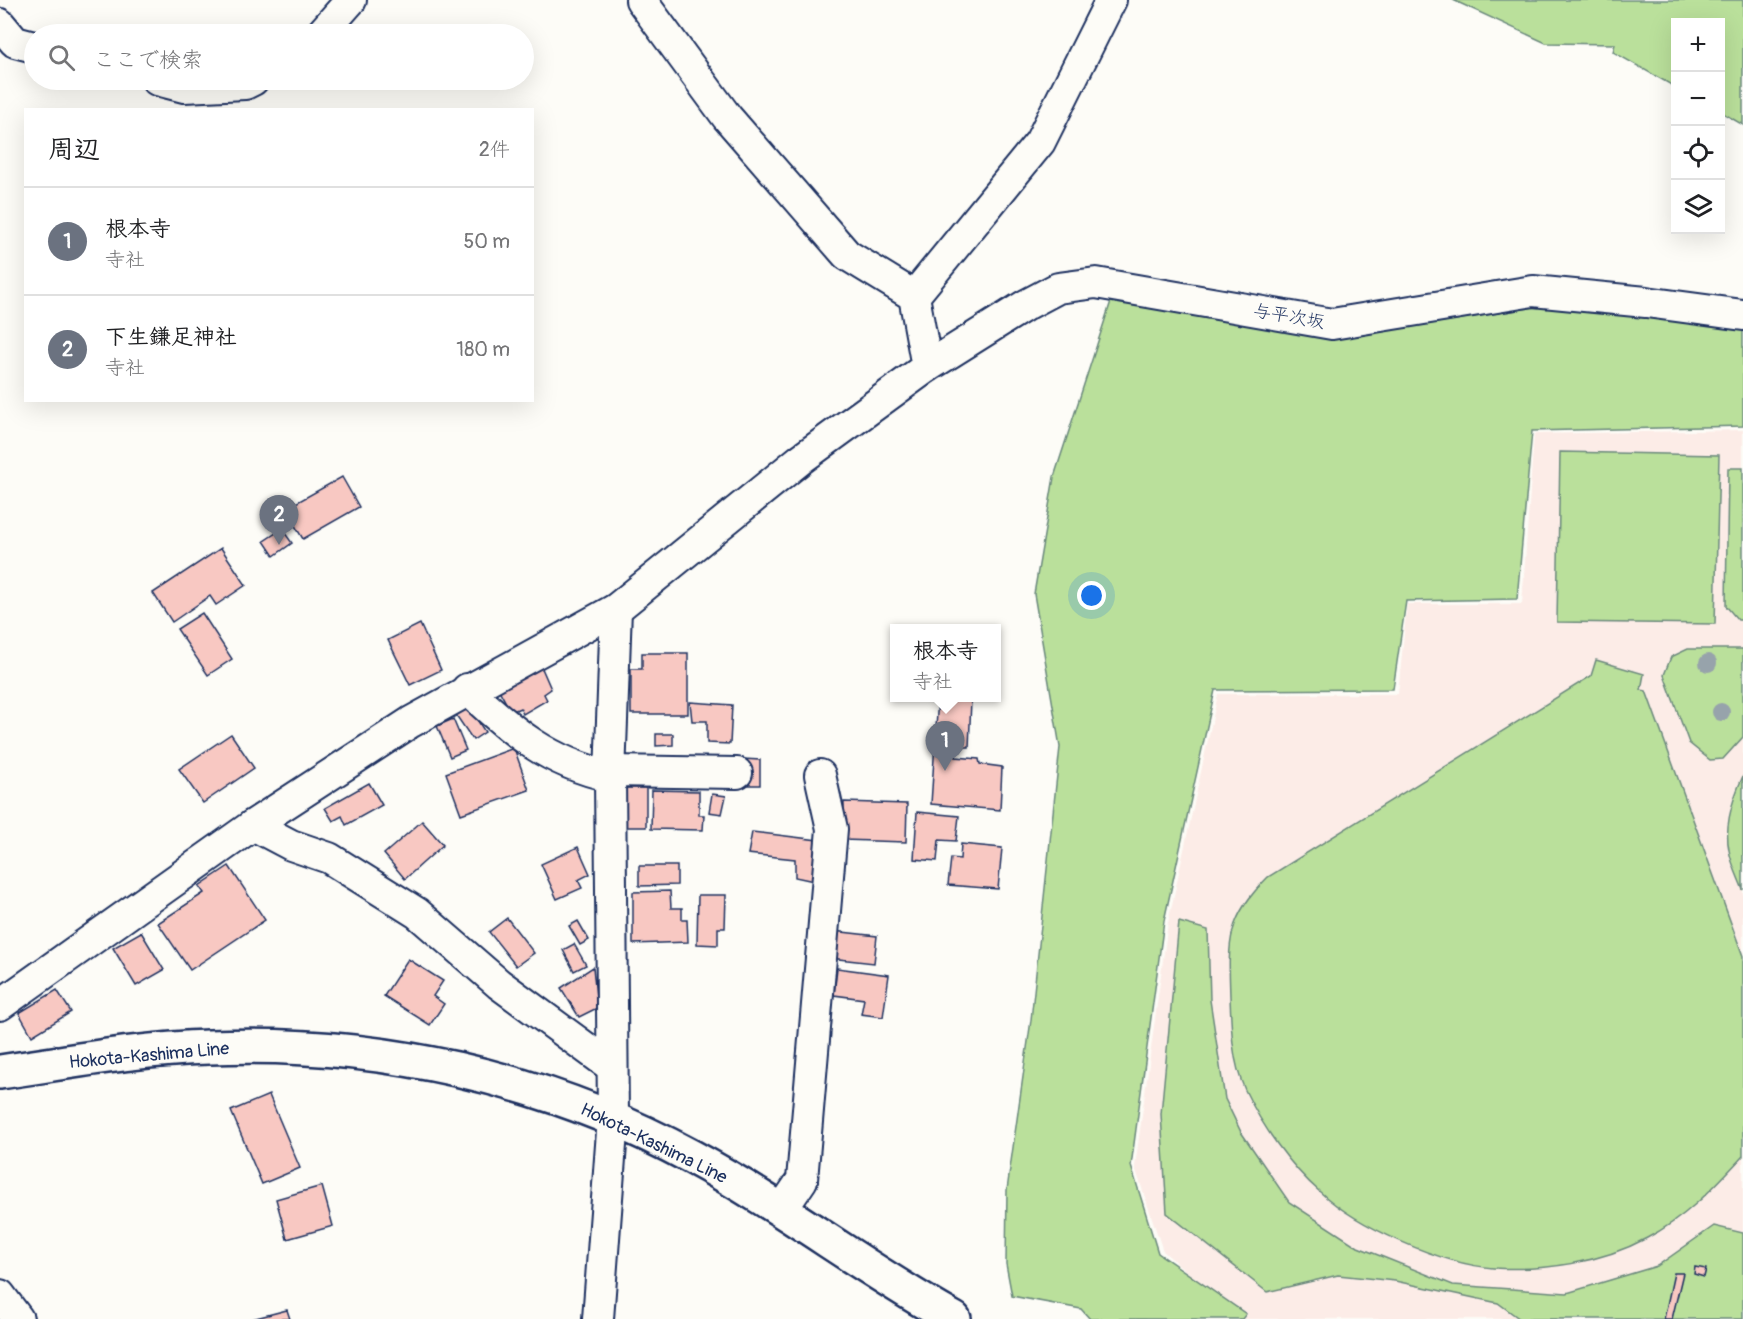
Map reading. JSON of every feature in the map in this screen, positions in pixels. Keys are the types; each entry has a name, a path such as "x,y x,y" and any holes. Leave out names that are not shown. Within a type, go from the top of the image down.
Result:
{"main road":[{"name":"Hokota-Kashima Line","path":"0,1072 130,1054 208,1047 293,1048 388,1056 494,1077 613,1118 693,1158 781,1211 907,1293 954,1319"}],"street":[{"path":"330,24 351,0"},
{"path":"641,0 727,117 846,255 914,296 927,367"},
{"path":"914,296 1040,142 1112,0"},
{"path":"0,24 15,42 24,44"},
{"name":"与平次坂","path":"0,1005 254,825 411,722 467,689 616,609 801,459 927,367 1026,305 1058,288 1096,283 1332,324 1533,291 1646,302 1743,315"},
{"path":"598,1319 613,1118 611,774 616,609"},
{"path":"467,689 501,722 538,749 582,770 611,774 737,773"},
{"path":"781,1211 802,1180 803,1169 832,829 820,775"},
{"path":"254,825 291,845 329,858 417,913 499,984 612,1067"},
{"path":"0,1295 18,1319"}],"shaded area":[{"path":"1743,430 1743,1319 1241,1319 1163,1251 1135,1167 1168,923 1218,694 1398,694 1407,604 1522,604 1534,434"}],"green space":[{"path":"1453,0 1743,0 1743,125 1725,114 1725,18 1671,18 1671,85 1613,52 1615,44 1546,43"},
{"path":"1113,295 1354,331 1423,325 1554,304 1743,320 1743,426 1532,431 1517,599 1406,601 1393,689 1215,690 1164,921 1131,1166 1158,1253 1246,1314 1242,1319 1090,1319 1081,1309 1012,1296 1006,1264 1007,1190 1031,1020 1060,747 1034,594 1054,477"},
{"path":"1560,452 1719,455 1715,624 1557,622"},
{"path":"1728,468 1743,468 1743,620 1738,620 1726,606"},
{"path":"1688,649 1743,649 1743,737 1723,759 1710,760 1689,743 1664,675 1671,657"},
{"path":"1596,660 1644,674 1641,690 1646,691 1743,956 1743,1156 1687,1211 1661,1230 1629,1247 1572,1264 1512,1269 1472,1265 1401,1242 1356,1218 1336,1205 1309,1182 1278,1145 1245,1090 1237,1068 1232,1032 1230,945 1237,918 1244,905 1268,877 1591,676"},
{"path":"1743,776 1743,890 1730,855 1728,831 1733,803"},
{"path":"1179,922 1208,930 1210,1000 1225,1099 1241,1132 1289,1202 1358,1247 1453,1285 1567,1293 1657,1266 1714,1226 1743,1233 1743,1319 1520,1319 1498,1303 1395,1281 1338,1275 1267,1292 1167,1213 1161,1114"}],"building":[{"path":"342,477 359,507 303,539 285,509"},
{"path":"282,529 292,543 274,556 264,541"},
{"path":"221,548 246,585 216,605 210,596 172,622 153,593"},
{"path":"202,613 232,659 208,675 177,629"},
{"path":"420,624 441,670 410,685 388,640"},
{"path":"642,653 688,653 688,714 631,714 631,669 642,669"},
{"path":"541,666 551,689 544,694 547,700 523,714 520,708 511,712 498,688"},
{"path":"690,702 732,705 730,744 707,743 707,721 692,721"},
{"path":"938,702 971,702 969,747 956,747 956,757 979,759 980,764 1002,767 1000,810 931,804"},
{"path":"469,707 485,732 473,740 456,715"},
{"path":"453,719 466,750 450,757 437,726"},
{"path":"231,734 254,768 203,803 179,769"},
{"path":"656,734 673,734 673,745 656,746"},
{"path":"514,748 529,790 461,814 446,773"},
{"path":"743,759 760,760 760,785 742,785"},
{"path":"369,783 382,805 346,825 342,816 333,821 325,808"},
{"path":"622,788 646,788 646,827 622,827"},
{"path":"652,790 699,791 699,815 704,815 703,830 651,829"},
{"path":"712,794 726,796 722,814 709,812"},
{"path":"844,802 907,804 906,842 843,840"},
{"path":"917,812 959,816 956,841 939,840 937,861 914,859"},
{"path":"422,821 443,845 405,879 384,854"},
{"path":"752,832 818,840 814,881 795,877 795,859 748,854"},
{"path":"961,844 1002,848 998,889 948,885 951,858 960,859"},
{"path":"578,847 590,874 578,880 582,888 557,899 541,864"},
{"path":"229,866 265,920 190,970 158,923 204,893 199,886"},
{"path":"639,866 677,866 677,885 639,886"},
{"path":"670,891 671,908 682,908 682,920 687,920 688,942 633,944 633,892"},
{"path":"698,895 726,895 725,928 718,928 718,945 697,944"},
{"path":"507,918 534,953 516,966 489,932"},
{"path":"578,921 589,940 580,945 569,926"},
{"path":"833,931 877,936 874,963 830,958"},
{"path":"141,932 164,970 136,986 113,948"},
{"path":"574,944 586,965 574,971 563,950"},
{"path":"408,959 443,981 433,996 444,1004 430,1025 384,996"},
{"path":"593,967 597,1008 579,1017 561,988"},
{"path":"837,968 889,975 883,1017 861,1014 864,999 834,995"},
{"path":"57,990 71,1012 32,1036 19,1013"},
{"path":"269,1095 300,1168 262,1184 231,1111"},
{"path":"322,1186 333,1226 287,1239 276,1199"},
{"path":"1695,1267 1706,1269 1704,1277 1694,1274"},
{"path":"1674,1273 1683,1273 1672,1319 1664,1319"},
{"path":"287,1310 290,1319 252,1319"}],"place":[{"name":"下生鎌足神社","path":"279,545"},
{"name":"根本寺","path":"945,771"}]}
